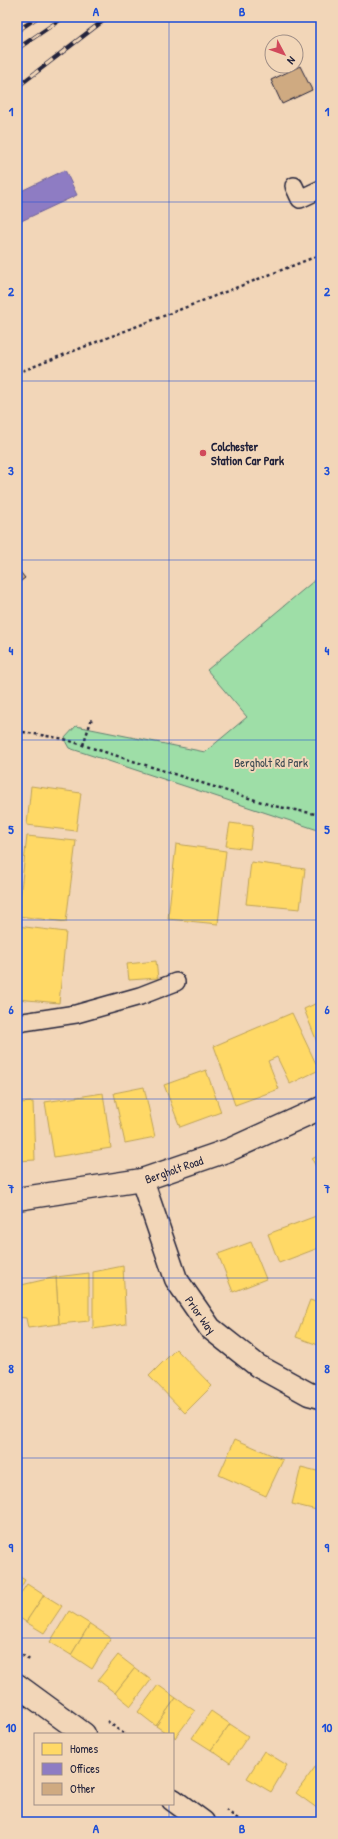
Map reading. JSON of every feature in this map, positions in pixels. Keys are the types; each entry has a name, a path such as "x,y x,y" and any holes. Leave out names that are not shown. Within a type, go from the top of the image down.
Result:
{"street":[{"name":"Bergholt Road","path":"17,1199 142,1180 229,1150 321,1108"},
{"name":"Prior Way","path":"142,1180 176,1279 210,1328 258,1366 310,1394 321,1397"},
{"path":"17,1685 83,1733"},
{"path":"174,1801 203,1822"}],"lane":[{"path":"294,186 300,199 321,189"},
{"path":"17,1023 76,1014 140,996 176,982"}],"path":[{"path":"17,373 320,255 321,256"},
{"path":"83,745 92,718"},
{"path":"17,731 64,739 274,806 321,815"}],"green space":[{"name":"Bergholt Rd Park","path":"321,575 321,831 69,748 64,739 76,726 205,752 247,717 207,670"}],"building: Homes":[{"path":"31,786 81,793 76,831 27,825"},
{"path":"230,823 253,826 250,849 226,846"},
{"path":"27,836 76,841 66,922 18,916"},
{"path":"176,844 226,851 218,924 168,919"},
{"path":"251,862 305,869 300,909 246,904"},
{"path":"17,926 66,932 59,1003 17,999"},
{"path":"156,961 158,978 129,980 127,964"},
{"path":"317,1003 321,1013 321,1052 304,1009"},
{"path":"292,1013 319,1070 290,1084 277,1057 268,1061 279,1089 235,1105 214,1046"},
{"path":"206,1070 221,1112 180,1127 164,1085"},
{"path":"144,1087 155,1137 125,1143 114,1093"},
{"path":"103,1093 111,1148 54,1157 45,1102"},
{"path":"33,1102 35,1160 17,1161 17,1103"},
{"path":"321,1154 321,1176 312,1159"},
{"path":"316,1216 321,1230 321,1247 279,1263 268,1234"},
{"path":"251,1242 266,1279 233,1292 218,1254"},
{"path":"123,1266 126,1324 93,1329 93,1272"},
{"path":"89,1273 89,1321 59,1324 56,1277"},
{"path":"56,1277 59,1324 28,1328 26,1318 17,1317 17,1286"},
{"path":"310,1300 321,1304 321,1346 296,1337"},
{"path":"176,1349 212,1386 185,1413 149,1376"},
{"path":"235,1439 283,1460 266,1496 219,1475"},
{"path":"301,1467 321,1472 321,1511 292,1504"},
{"path":"17,1575 25,1580 17,1595"},
{"path":"27,1584 44,1595 26,1622 17,1616 17,1599"},
{"path":"44,1595 62,1606 44,1633 26,1622"},
{"path":"69,1611 90,1624 71,1655 50,1642"},
{"path":"90,1624 111,1638 92,1669 71,1655"},
{"path":"118,1655 135,1668 115,1693 98,1680"},
{"path":"135,1668 151,1680 131,1706 115,1693"},
{"path":"158,1685 176,1698 156,1726 138,1712"},
{"path":"176,1698 195,1711 175,1738 174,1733 166,1733 156,1726"},
{"path":"211,1711 230,1724 211,1750 192,1738"},
{"path":"230,1724 248,1736 230,1763 211,1750"},
{"path":"264,1751 287,1765 271,1792 247,1778"},
{"path":"321,1759 321,1811 296,1793"}],"building: Offices":[{"path":"65,170 77,195 17,223 17,193"}],"building: Other":[{"path":"283,74 304,74 312,90 282,104 271,80"},
{"path":"17,568 25,578 17,584"}],"railway":[{"path":"17,31 38,17"},
{"path":"17,49 64,17"},
{"path":"17,87 108,17"}],"place":[{"name":"Colchester Station Car Park","path":"203,453"}]}
